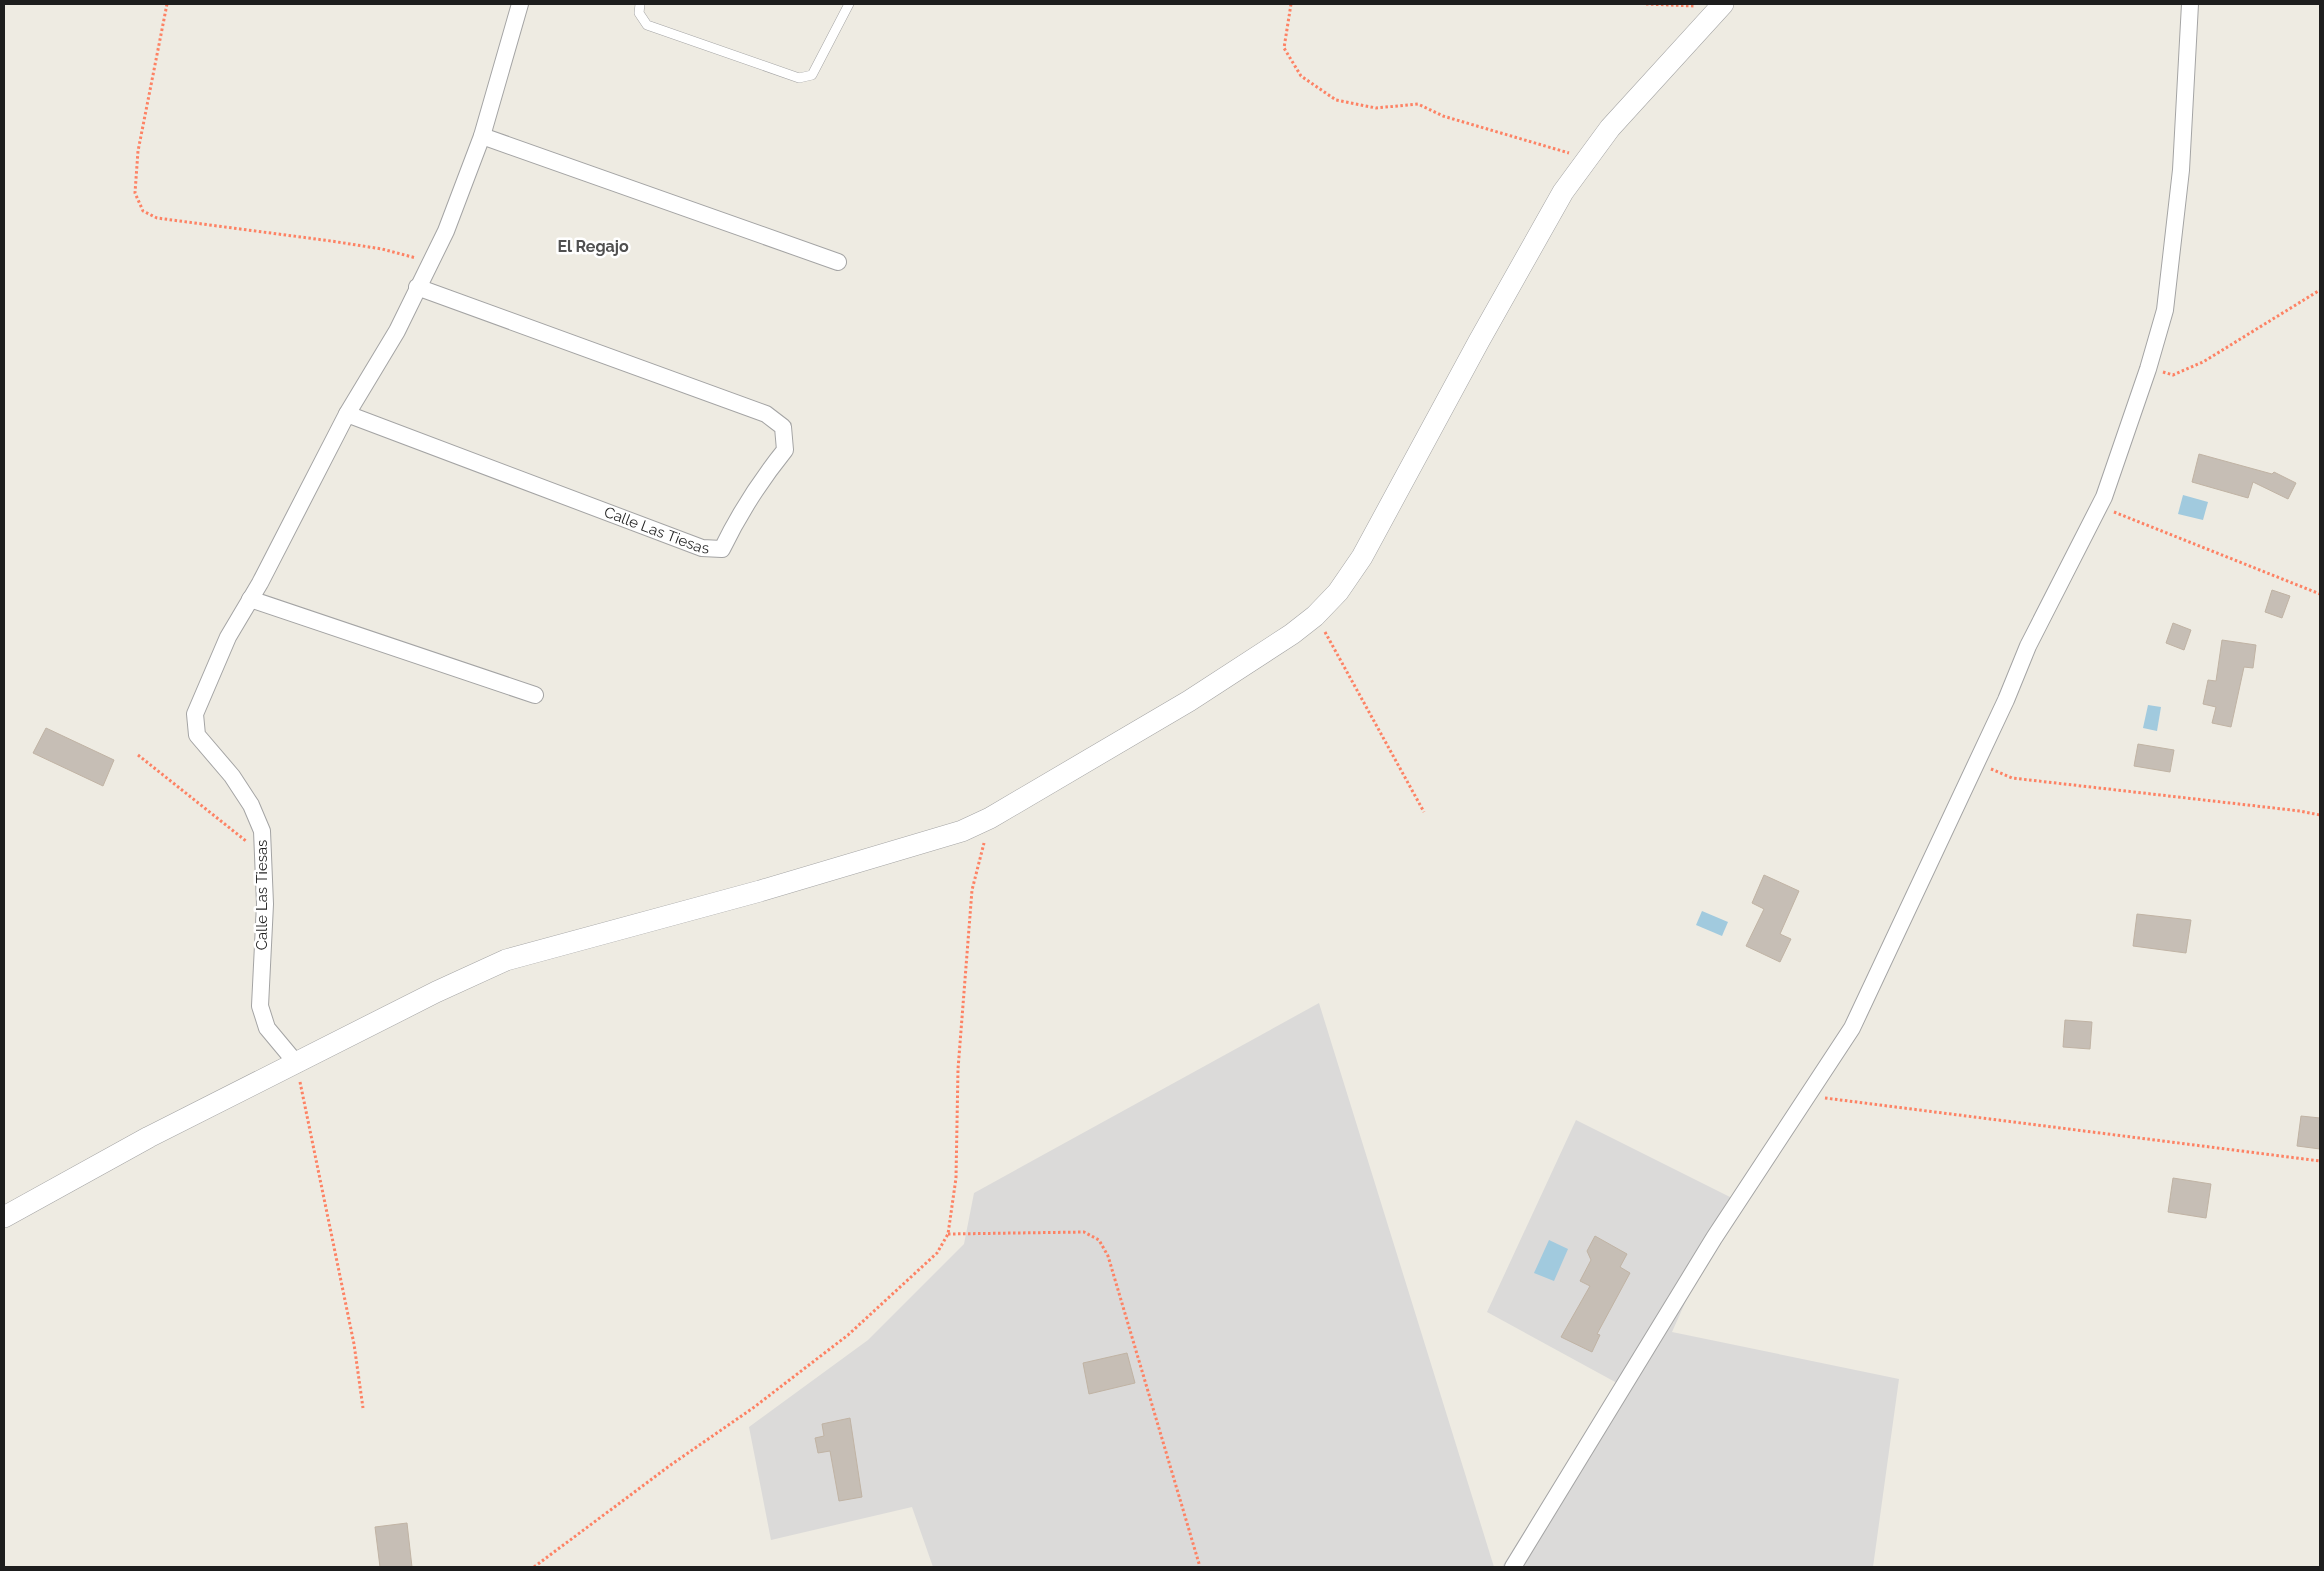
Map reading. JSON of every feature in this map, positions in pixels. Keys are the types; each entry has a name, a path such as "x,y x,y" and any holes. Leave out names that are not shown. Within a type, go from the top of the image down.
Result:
{"street":[{"name":"Calle Las Tiesas","path":"297,1064 267,1028 260,1006 265,904 262,831 258,818 232,776 197,735 195,714 228,637 348,414 397,331 449,223 482,136 520,4"},
{"path":"1513,1567 1714,1238 1852,1028 1979,760 2028,646 2099,506 2148,369 2164,310 2170,279 2181,170 2190,4"},
{"path":"4,1216 149,1138 436,992 506,960 760,891 962,831 990,818 1190,701 1292,634 1315,616 1338,592 1362,557 1550,211 1586,158 1617,120 1722,6"},
{"path":"482,136 838,262"},
{"name":"Calle Las Tiesas","path":"348,414 702,548 722,549 738,517 767,472 785,450 783,427 766,414 417,287"},
{"path":"250,599 535,695"}],"lane":[{"path":"640,4 639,14 647,25 799,78 812,75 849,4"}],"path":[{"path":"166,4 138,151 135,193 143,211 157,218 382,249 408,255 430,264"},
{"path":"1291,4 1284,48 1301,76 1336,100 1376,108 1418,104 1443,116 1586,158"},
{"path":"1646,4 1722,6"},
{"path":"2148,369 2173,375 2203,362 2320,290"},
{"path":"2099,506 2320,594"},
{"path":"1315,616 1339,655 1424,812"},
{"path":"138,755 264,856"},
{"path":"1979,760 1991,769 2012,778 2300,811 2320,816"},
{"path":"534,1567 672,1464 754,1408 848,1335 937,1253 948,1234 956,1178 958,1069 972,890 990,818"},
{"path":"297,1064 354,1344 363,1408"},
{"path":"1807,1096 2320,1162"},
{"path":"948,1234 1084,1232 1099,1240 1108,1256 1200,1567"}],"shaded area":[{"path":"1319,1003 1494,1567 933,1567 912,1507 771,1540 749,1427 868,1340 964,1244 974,1193"},
{"path":"1576,1120 1732,1198 1672,1332 1899,1379 1873,1567 1502,1567 1617,1383 1487,1312"}],"water":[{"path":"2183,495 2208,502 2203,520 2178,514"},
{"path":"2148,705 2161,707 2157,731 2143,728"},
{"path":"1702,911 1728,922 1722,936 1696,925"},
{"path":"1549,1240 1568,1249 1554,1281 1534,1273"}],"building":[{"path":"2199,454 2272,474 2274,472 2296,483 2288,499 2253,482 2248,498 2192,482"},
{"path":"2272,590 2290,596 2282,618 2265,612"},
{"path":"2173,623 2191,630 2184,650 2166,643"},
{"path":"2222,640 2256,645 2253,668 2244,667 2231,727 2212,723 2216,707 2203,704 2208,680 2216,681"},
{"path":"46,728 114,760 103,786 33,753"},
{"path":"2138,744 2174,750 2170,772 2134,766"},
{"path":"1764,875 1799,891 1780,934 1791,939 1780,962 1746,946 1764,909 1752,903"},
{"path":"2137,914 2191,920 2186,953 2133,946"},
{"path":"2065,1020 2092,1022 2090,1049 2063,1047"},
{"path":"2301,1116 2320,1118 2320,1149 2297,1146"},
{"path":"2173,1178 2211,1184 2206,1218 2168,1212"},
{"path":"1595,1236 1627,1254 1620,1267 1630,1273 1597,1334 1600,1335 1592,1352 1561,1337 1590,1286 1580,1281 1591,1260 1587,1251"},
{"path":"1127,1353 1135,1383 1089,1394 1083,1363"},
{"path":"850,1418 862,1497 839,1501 830,1451 818,1453 815,1438 824,1436 822,1424"},
{"path":"407,1523 412,1567 380,1567 375,1527"}],"district":[{"name":"El Regajo","path":"593,246"}]}
